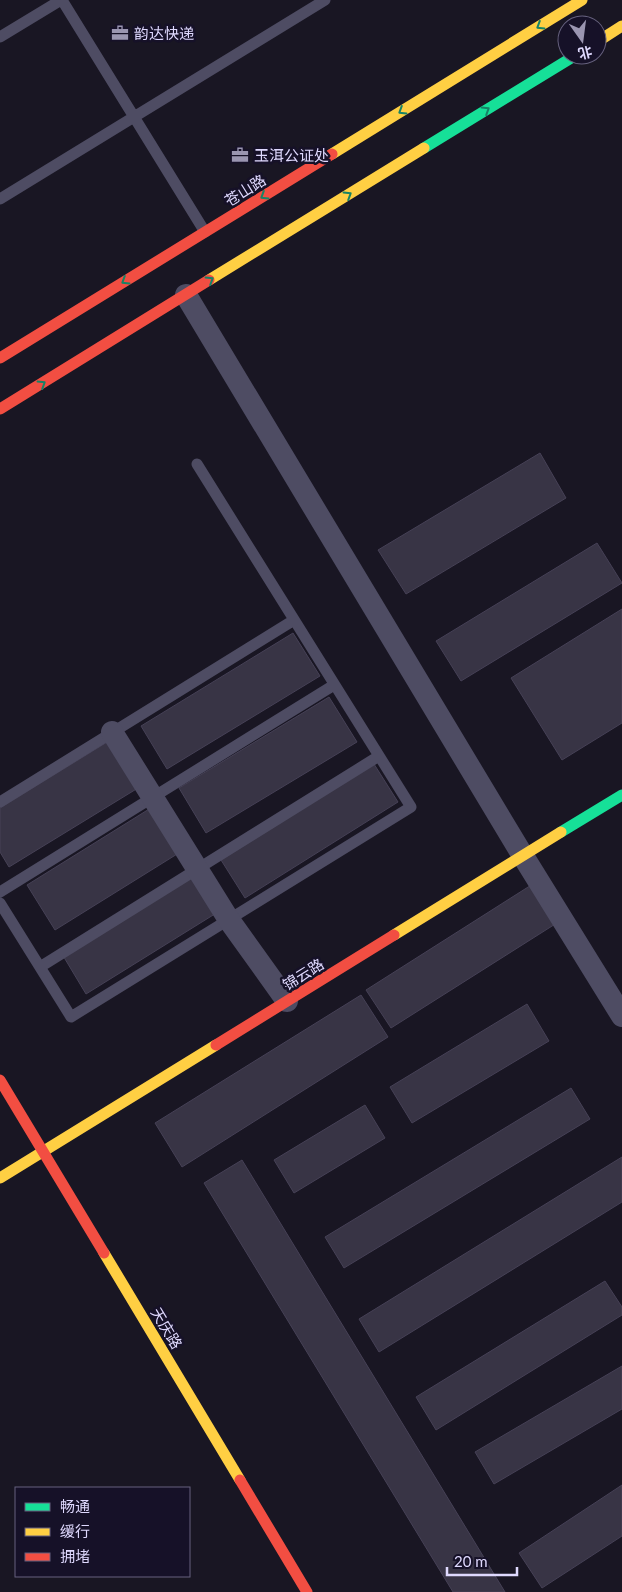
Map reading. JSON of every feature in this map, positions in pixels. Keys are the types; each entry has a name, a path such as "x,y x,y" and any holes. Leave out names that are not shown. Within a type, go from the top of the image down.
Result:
{"main road":[{"name":"苍山路","path":"0,358 582,0"},
{"path":"607,36 622,26"},
{"path":"0,409 560,65"},
{"name":"锦云路","path":"0,1178 622,795"},
{"name":"天庆路","path":"0,1080 308,1592"}],"street":[{"path":"186,295 622,1016"},
{"path":"112,732 229,920 287,1001"}],"lane":[{"path":"0,37 61,0 205,232"},
{"path":"0,199 326,0"},
{"path":"0,904 71,1017 411,807 196,464"},
{"path":"0,802 294,620"},
{"path":"0,892 334,685"},
{"path":"40,967 379,756"}],"building":[{"path":"540,453 566,498 406,594 378,550"},
{"path":"597,543 622,583 461,681 436,641"},
{"path":"622,609 622,723 562,760 511,678"},
{"path":"293,633 320,676 167,769 141,726"},
{"path":"329,697 357,742 206,833 179,788"},
{"path":"109,741 138,788 9,867 0,852 0,808"},
{"path":"374,764 398,802 245,898 221,860"},
{"path":"154,806 182,851 55,930 27,885"},
{"path":"194,872 218,912 86,994 62,954"},
{"path":"536,882 560,921 391,1028 366,990"},
{"path":"361,995 388,1037 182,1167 155,1123"},
{"path":"527,1004 549,1041 412,1123 390,1087"},
{"path":"571,1088 590,1119 344,1268 325,1237"},
{"path":"365,1105 385,1138 294,1193 274,1160"},
{"path":"622,1157 622,1202 379,1352 359,1319"},
{"path":"242,1160 505,1592 453,1592 204,1183"},
{"path":"605,1281 622,1307 622,1315 436,1430 416,1397"},
{"path":"622,1366 622,1409 494,1484 475,1452"},
{"path":"622,1485 622,1536 542,1588 519,1553"}],"traffic: fast":[{"path":"424,148 560,65"},
{"path":"561,832 622,795"}],"traffic: slow":[{"path":"332,154 582,0"},
{"path":"607,36 622,26"},
{"path":"209,280 424,148"},
{"path":"394,935 561,832"},
{"path":"0,1178 216,1045"},
{"path":"104,1253 240,1480"}],"traffic: jam":[{"path":"0,358 332,154"},
{"path":"0,409 209,280"},
{"path":"216,1045 394,935"},
{"path":"0,1080 104,1253"},
{"path":"240,1480 307,1592"}],"place":[{"name":"韵达快递","path":"120,33"},
{"name":"玉洱公证处","path":"240,155"}]}
